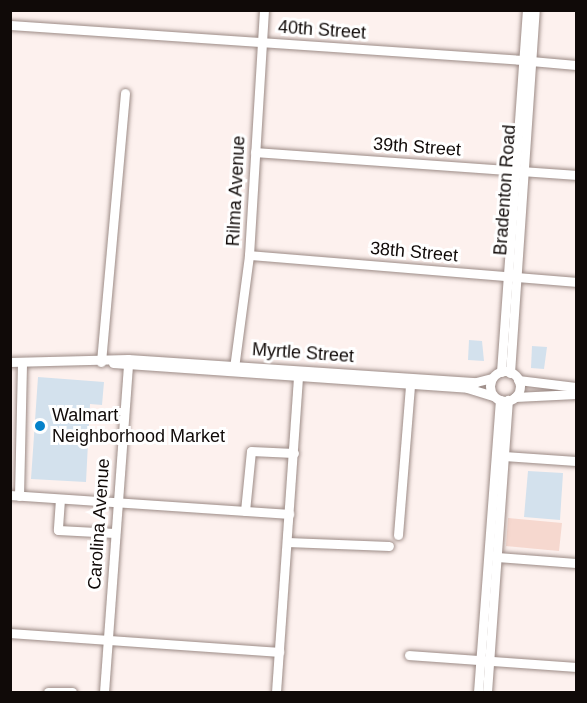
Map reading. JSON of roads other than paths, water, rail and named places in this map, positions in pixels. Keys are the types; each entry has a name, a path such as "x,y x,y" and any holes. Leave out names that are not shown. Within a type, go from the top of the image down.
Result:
{"street":[{"name":"Rilma Avenue","path":"234,369 249,255 264,10"},
{"name":"Bradenton Road","path":"487,693 485,662 504,398 510,375 512,277 527,60 527,10"},
{"name":"Bradenton Road","path":"527,60 535,10"},
{"name":"40th Street","path":"10,25 576,65"},
{"path":"106,362 125,93"},
{"name":"39th Street","path":"255,152 576,174"},
{"name":"38th Street","path":"249,255 576,282"},
{"name":"Myrtle Street","path":"10,362 106,362 234,369 466,388 504,398 576,394"},
{"path":"22,362 21,467 15,496 289,514"},
{"name":"Carolina Avenue","path":"104,693 128,363"},
{"path":"276,693 298,374"},
{"name":"Myrtle Street","path":"298,374 476,382 492,378"},
{"path":"492,378 510,375 576,387"},
{"name":"Bradenton Road","path":"478,693 485,662 497,557 504,456 504,398 492,378"},
{"path":"398,535 410,385"},
{"path":"10,387 21,388"},
{"path":"245,511 251,452 294,453"},
{"path":"504,456 576,461"},
{"path":"10,467 21,467"},
{"path":"60,499 58,530 115,533"},
{"path":"287,542 389,546"},
{"path":"497,557 576,563"},
{"path":"10,633 279,652"},
{"path":"409,655 576,667"},
{"path":"48,693 72,693"}],"place":[{"name":"Walmart Neighborhood Market","path":"40,426"}]}
